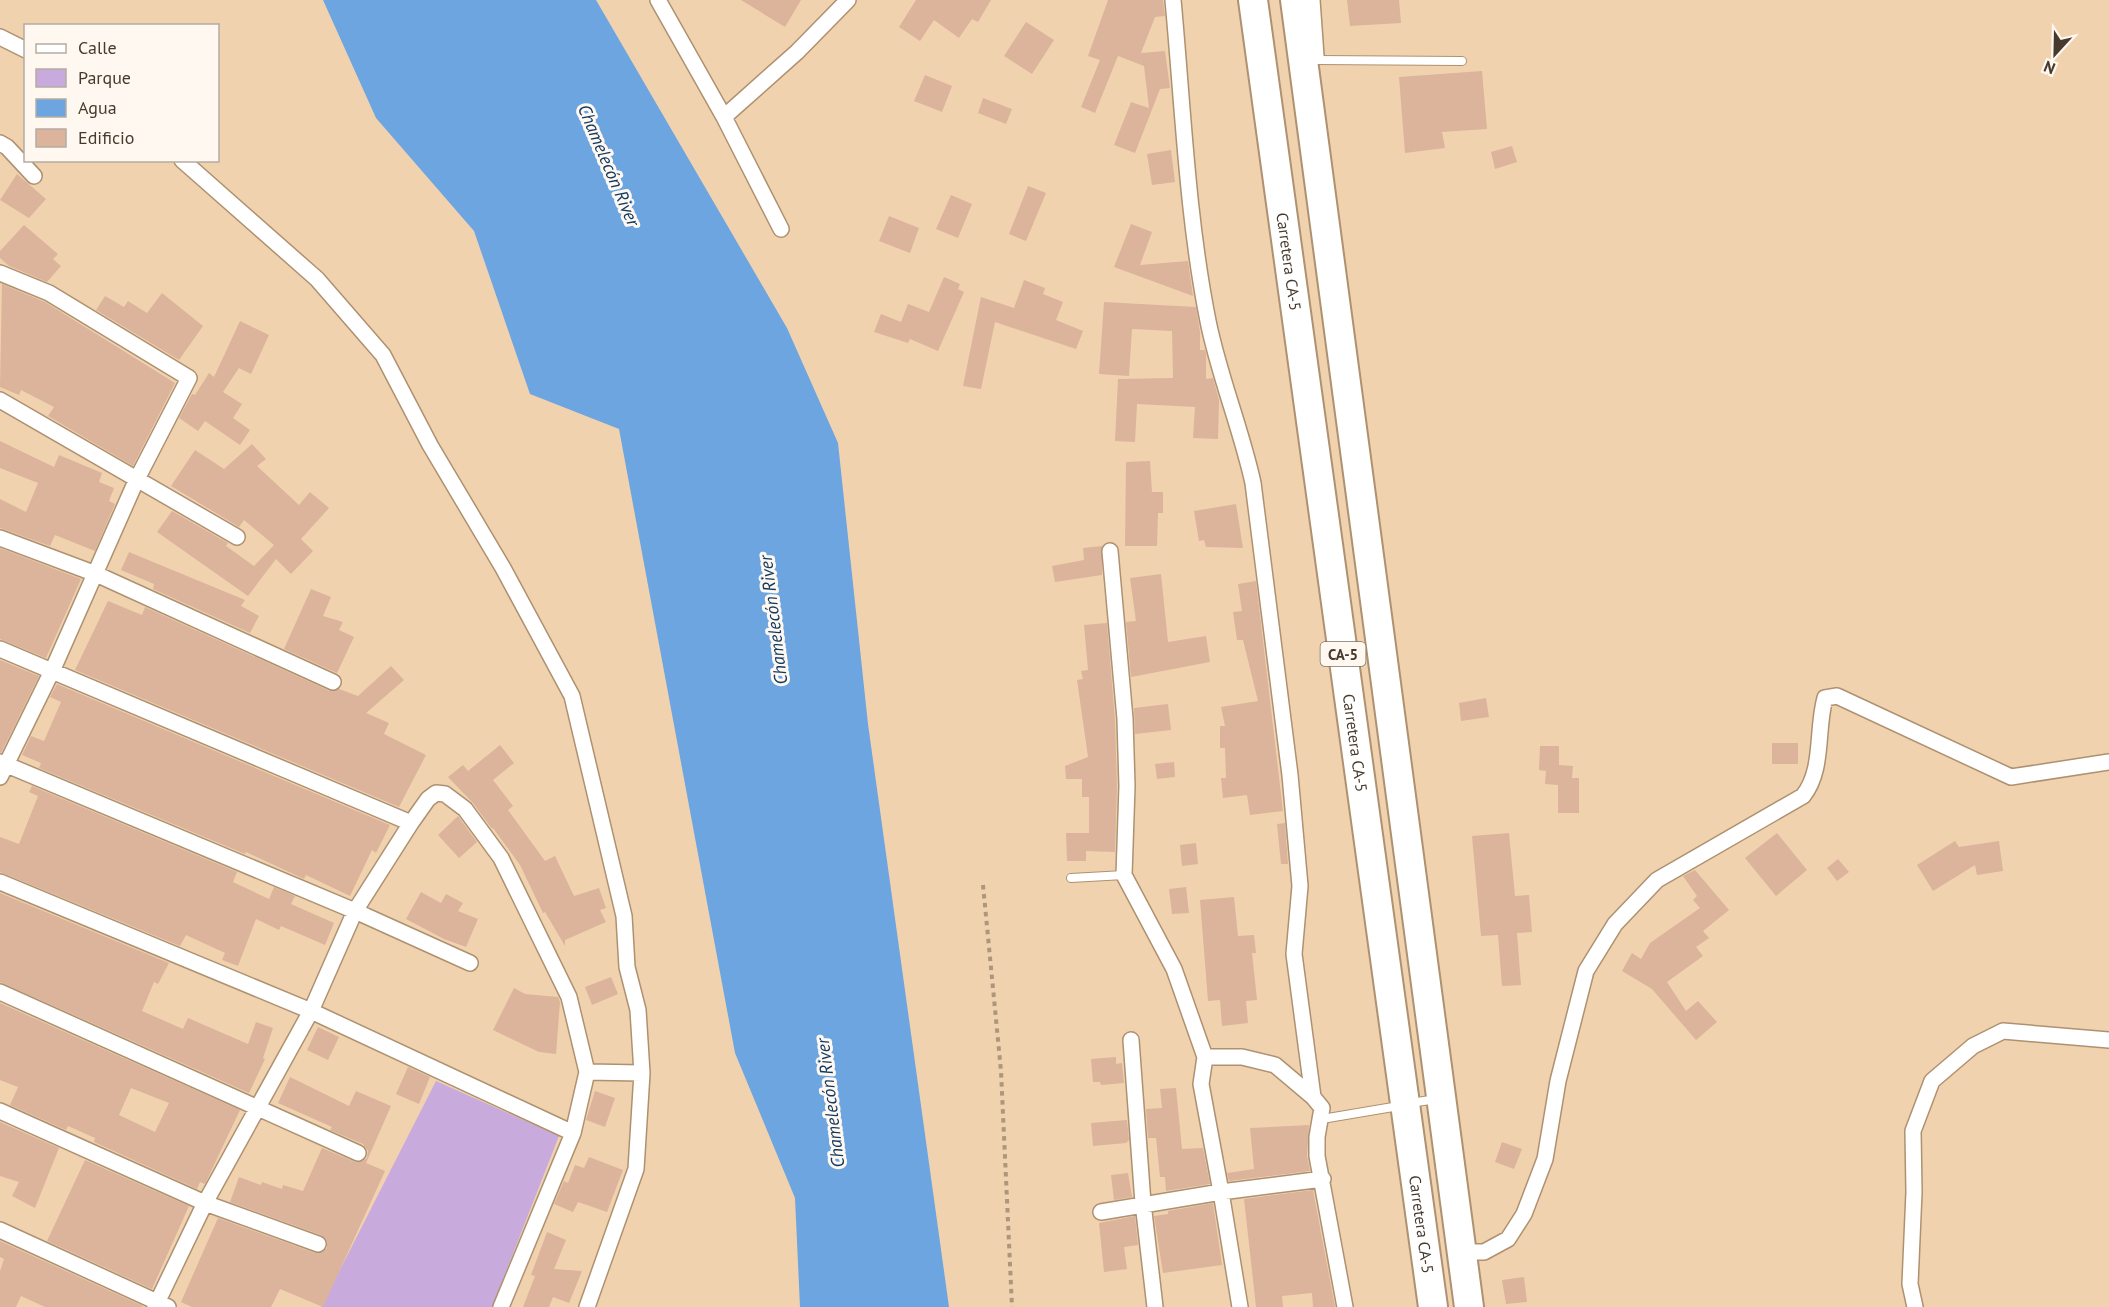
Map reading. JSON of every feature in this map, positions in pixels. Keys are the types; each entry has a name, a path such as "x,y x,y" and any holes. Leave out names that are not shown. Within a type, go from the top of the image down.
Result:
{"highway":[{"name":"Carretera CA-5","path":"1253,0 1433,1307"},
{"name":"CA-5","path":"1295,0 1469,1307"}],"street":[{"path":"658,0 724,117 781,229"},
{"path":"724,117 797,52 848,0"},
{"path":"1173,0 1192,213 1206,307 1226,395 1245,448 1253,483 1290,776 1300,886 1294,954 1313,1098"},
{"path":"1312,0 1316,60 1318,166"},
{"path":"0,37 24,49"},
{"path":"0,143 7,147 34,176"},
{"path":"184,162 317,279 383,355 430,445 503,568 572,696 624,916 627,967 638,1010 642,1072 636,1168 587,1307"},
{"path":"0,273 49,293 189,378 136,481 53,669 2,767 356,911 470,963"},
{"path":"0,400 136,481 237,537"},
{"path":"0,538 96,574 333,682"},
{"path":"1110,551 1125,719 1127,786 1124,875 1174,969 1204,1057 1201,1084 1240,1307"},
{"path":"0,649 53,669 411,823"},
{"path":"1461,1251 1484,1252 1508,1239 1524,1214 1545,1159 1558,1081 1586,971 1615,924 1657,880 1803,796 1814,782 1820,716 1825,698 1837,696 2011,777 2109,762"},
{"path":"0,1230 160,1305 204,1203 311,1011 356,911 428,799 436,793 445,794 465,809 501,858 569,997 587,1072 573,1133 501,1307"},
{"path":"0,882 311,1011 573,1133"},
{"path":"0,992 358,1153"},
{"path":"1915,1307 1910,1284 1914,1192 1913,1131 1932,1081 1973,1046 2003,1031 2109,1040"},
{"path":"1131,1040 1143,1203 1155,1307"},
{"path":"1204,1057 1242,1057 1275,1065 1322,1108 1322,1119 1317,1137 1317,1156 1345,1307"},
{"path":"587,1072 642,1072"},
{"path":"0,1111 204,1203 318,1244"},
{"path":"1101,1212 1143,1203 1323,1179"}],"lane":[{"path":"1316,60 1462,61"},
{"path":"1071,878 1124,875"},
{"path":"1322,1119 1442,1098"}],"path":[{"path":"983,885 1001,1071 1012,1307"}],"green space":[{"path":"436,1081 559,1136 492,1307 321,1307"}],"water":[{"name":"Chamelecón River","path":"323,0 596,0 787,328 838,443 868,724 949,1307 800,1307 795,1198 735,1053 619,429 530,394 474,231 376,118"}],"building":[{"path":"741,0 801,0 785,27"},
{"path":"916,0 991,0 978,22 972,19 959,38 934,20 920,41 899,27"},
{"path":"1108,0 1163,0 1165,16 1155,17 1141,53 1165,51 1170,88 1160,89 1135,153 1114,145 1131,102 1149,108 1144,66 1118,56 1095,113 1081,107 1100,60 1088,56"},
{"path":"1347,0 1399,0 1401,23 1350,26"},
{"path":"1026,22 1054,40 1032,74 1004,56"},
{"path":"1482,71 1487,129 1442,132 1445,148 1405,153 1399,77"},
{"path":"925,75 952,86 942,112 914,101"},
{"path":"983,98 1012,109 1006,124 978,113"},
{"path":"1512,146 1517,162 1495,169 1491,152"},
{"path":"1171,150 1175,182 1152,185 1147,154"},
{"path":"17,174 46,199 29,218 0,200"},
{"path":"1028,186 1046,193 1026,241 1009,234"},
{"path":"951,195 972,204 958,238 936,229"},
{"path":"889,216 919,228 910,253 879,241"},
{"path":"1131,224 1152,232 1140,265 1188,261 1193,296 1114,267"},
{"path":"24,225 58,254 53,259 61,266 47,282 9,266 0,258 0,251"},
{"path":"944,277 960,284 958,289 964,292 938,351 910,339 908,343 874,332 881,314 901,322 908,304 929,312"},
{"path":"1024,280 1045,288 1043,294 1063,302 1056,320 1083,331 1076,349 995,322 981,389 963,386 981,297 1014,308"},
{"path":"2,284 45,302 175,383 133,466 48,416 54,407 21,390 19,395 0,387"},
{"path":"162,293 203,326 179,360 96,310 105,296 124,307 128,301 147,313"},
{"path":"1104,302 1196,307 1200,350 1205,350 1206,354 1206,379 1213,378 1219,400 1218,439 1193,438 1195,407 1137,404 1135,442 1115,441 1118,379 1173,378 1172,331 1132,329 1129,376 1099,374"},
{"path":"240,321 269,335 251,374 239,368 223,392 242,404 233,418 250,430 240,445 205,421 198,431 179,418 192,394 195,395 209,373 214,377"},
{"path":"0,441 54,467 59,455 102,473 99,482 114,488 109,501 115,504 95,551 55,535 50,546 0,528 0,499 26,512 38,483 0,468"},
{"path":"252,444 266,459 257,466 299,505 310,492 329,508 301,539 313,551 291,574 276,559 248,596 157,532 172,511 228,543 226,546 254,566 274,545 244,520 239,527 171,486 195,450 224,469"},
{"path":"1150,461 1152,492 1163,492 1163,513 1158,513 1157,546 1125,546 1126,462"},
{"path":"1236,504 1243,548 1206,547 1204,540 1199,541 1194,511"},
{"path":"1102,546 1102,575 1055,582 1052,566 1084,560 1083,548"},
{"path":"0,548 81,579 46,658 0,639"},
{"path":"129,552 245,600 241,606 259,616 250,633 153,589 154,584 121,570"},
{"path":"1161,574 1168,642 1206,636 1210,662 1131,677 1126,622 1136,621 1130,578"},
{"path":"1256,581 1283,811 1250,815 1247,795 1223,798 1221,778 1226,778 1225,748 1220,748 1220,726 1225,726 1221,707 1258,701 1243,640 1237,640 1233,612 1242,611 1238,584"},
{"path":"311,589 331,597 323,616 343,622 339,630 354,637 337,673 284,649"},
{"path":"108,601 142,615 145,607 330,691 339,689 358,696 391,666 404,680 366,713 389,723 384,734 426,755 399,807 75,670"},
{"path":"1107,623 1115,720 1117,786 1115,852 1086,851 1086,861 1067,861 1066,833 1089,833 1089,797 1082,797 1082,779 1066,779 1065,766 1088,757 1077,680 1083,679 1081,671 1088,670 1084,625"},
{"path":"0,660 39,676 1,753 0,752"},
{"path":"57,684 390,825 376,853 372,850 350,896 306,875 304,879 246,852 245,854 39,768 41,763 22,755 31,736 44,741 61,702 50,697"},
{"path":"1486,698 1489,717 1461,721 1459,703"},
{"path":"1168,704 1171,730 1135,734 1134,708"},
{"path":"1772,743 1798,743 1798,764 1772,764"},
{"path":"500,745 514,763 493,780 513,806 508,810 545,861 555,856 574,896 599,888 606,908 600,910 606,922 565,940 565,946 545,912 543,913 520,865 473,803 448,777 463,765 468,771"},
{"path":"1540,746 1559,746 1559,765 1573,766 1572,778 1579,778 1579,813 1558,813 1558,785 1545,784 1546,771 1539,770"},
{"path":"1174,762 1175,777 1157,779 1155,764"},
{"path":"32,786 237,872 233,882 269,899 274,887 295,896 291,904 334,923 325,945 281,926 279,930 256,919 238,966 222,960 225,953 186,935 180,946 0,872 0,837 19,844 38,796 29,792"},
{"path":"458,816 477,842 459,858 438,835"},
{"path":"1285,823 1288,864 1281,864 1277,824"},
{"path":"1509,833 1515,896 1529,895 1532,932 1517,933 1521,985 1502,986 1498,935 1481,936 1472,836"},
{"path":"1777,833 1807,870 1776,896 1745,858"},
{"path":"1955,841 1959,847 1999,841 2003,871 1977,875 1975,865 1933,891 1917,865"},
{"path":"1196,843 1198,864 1182,866 1180,845"},
{"path":"1838,859 1849,872 1837,881 1827,868"},
{"path":"1695,870 1729,910 1703,931 1709,938 1696,947 1703,956 1667,982 1686,1011 1698,1001 1717,1022 1696,1040 1652,989 1622,971 1632,953 1641,959 1650,943 1700,908 1693,900 1697,896 1683,876"},
{"path":"1186,887 1189,913 1172,914 1169,889"},
{"path":"421,892 441,903 446,894 463,903 458,911 478,919 466,947 444,939 406,919"},
{"path":"0,893 169,963 158,984 154,982 142,1011 183,1029 188,1018 248,1044 256,1022 273,1028 263,1058 265,1059 249,1093 0,982"},
{"path":"1234,897 1238,936 1254,935 1256,953 1252,953 1257,1000 1246,1001 1248,1023 1222,1026 1220,1000 1208,1001 1200,900"},
{"path":"611,977 618,994 592,1005 585,987"},
{"path":"514,988 525,994 558,997 560,1002 556,1054 539,1052 493,1030"},
{"path":"0,1003 240,1110 205,1184 200,1182 197,1189 94,1142 95,1138 68,1126 66,1130 10,1105 18,1087 0,1080","holes":["131,1088 169,1103 155,1132 119,1115"]},
{"path":"318,1027 339,1037 328,1060 307,1050"},
{"path":"1116,1057 1116,1064 1122,1063 1124,1083 1101,1085 1100,1082 1093,1082 1091,1059"},
{"path":"408,1067 430,1077 419,1104 396,1094"},
{"path":"290,1077 349,1106 356,1091 391,1106 366,1163 385,1171 323,1307 280,1289 271,1307 192,1307 181,1302 218,1218 315,1253 320,1253 327,1248 327,1242 321,1235 230,1202 239,1177 261,1185 262,1182 282,1189 283,1185 303,1191 322,1148 355,1162 367,1158 368,1151 363,1144 330,1130 332,1127 278,1103"},
{"path":"1176,1088 1182,1149 1203,1148 1210,1184 1166,1191 1165,1177 1160,1177 1156,1138 1148,1138 1146,1109 1162,1108 1160,1089"},
{"path":"595,1091 615,1098 605,1127 586,1120"},
{"path":"1127,1120 1129,1140 1126,1143 1093,1146 1091,1123"},
{"path":"0,1122 59,1148 35,1208 12,1196 19,1182 0,1176"},
{"path":"1309,1125 1307,1156 1310,1171 1229,1181 1227,1173 1254,1169 1250,1128"},
{"path":"1502,1142 1522,1149 1514,1169 1495,1162"},
{"path":"589,1157 623,1170 607,1212 578,1202 573,1212 554,1204 564,1181 568,1183 575,1165 584,1168"},
{"path":"85,1160 189,1206 152,1289 47,1241"},
{"path":"1128,1173 1132,1197 1114,1200 1111,1175"},
{"path":"1313,1190 1335,1307 1313,1307 1312,1293 1282,1296 1283,1307 1256,1307 1244,1199"},
{"path":"1213,1203 1222,1265 1163,1273 1154,1216 1168,1214 1168,1211"},
{"path":"1135,1216 1138,1245 1124,1247 1127,1269 1104,1272 1099,1223"},
{"path":"547,1232 566,1240 554,1269 582,1271 569,1303 553,1297 549,1307 523,1307 535,1276 531,1275"},
{"path":"0,1241 143,1306 45,1307 21,1296 16,1307 0,1307 0,1271 4,1259 0,1257"},
{"path":"1524,1277 1527,1302 1506,1304 1502,1280"}]}
